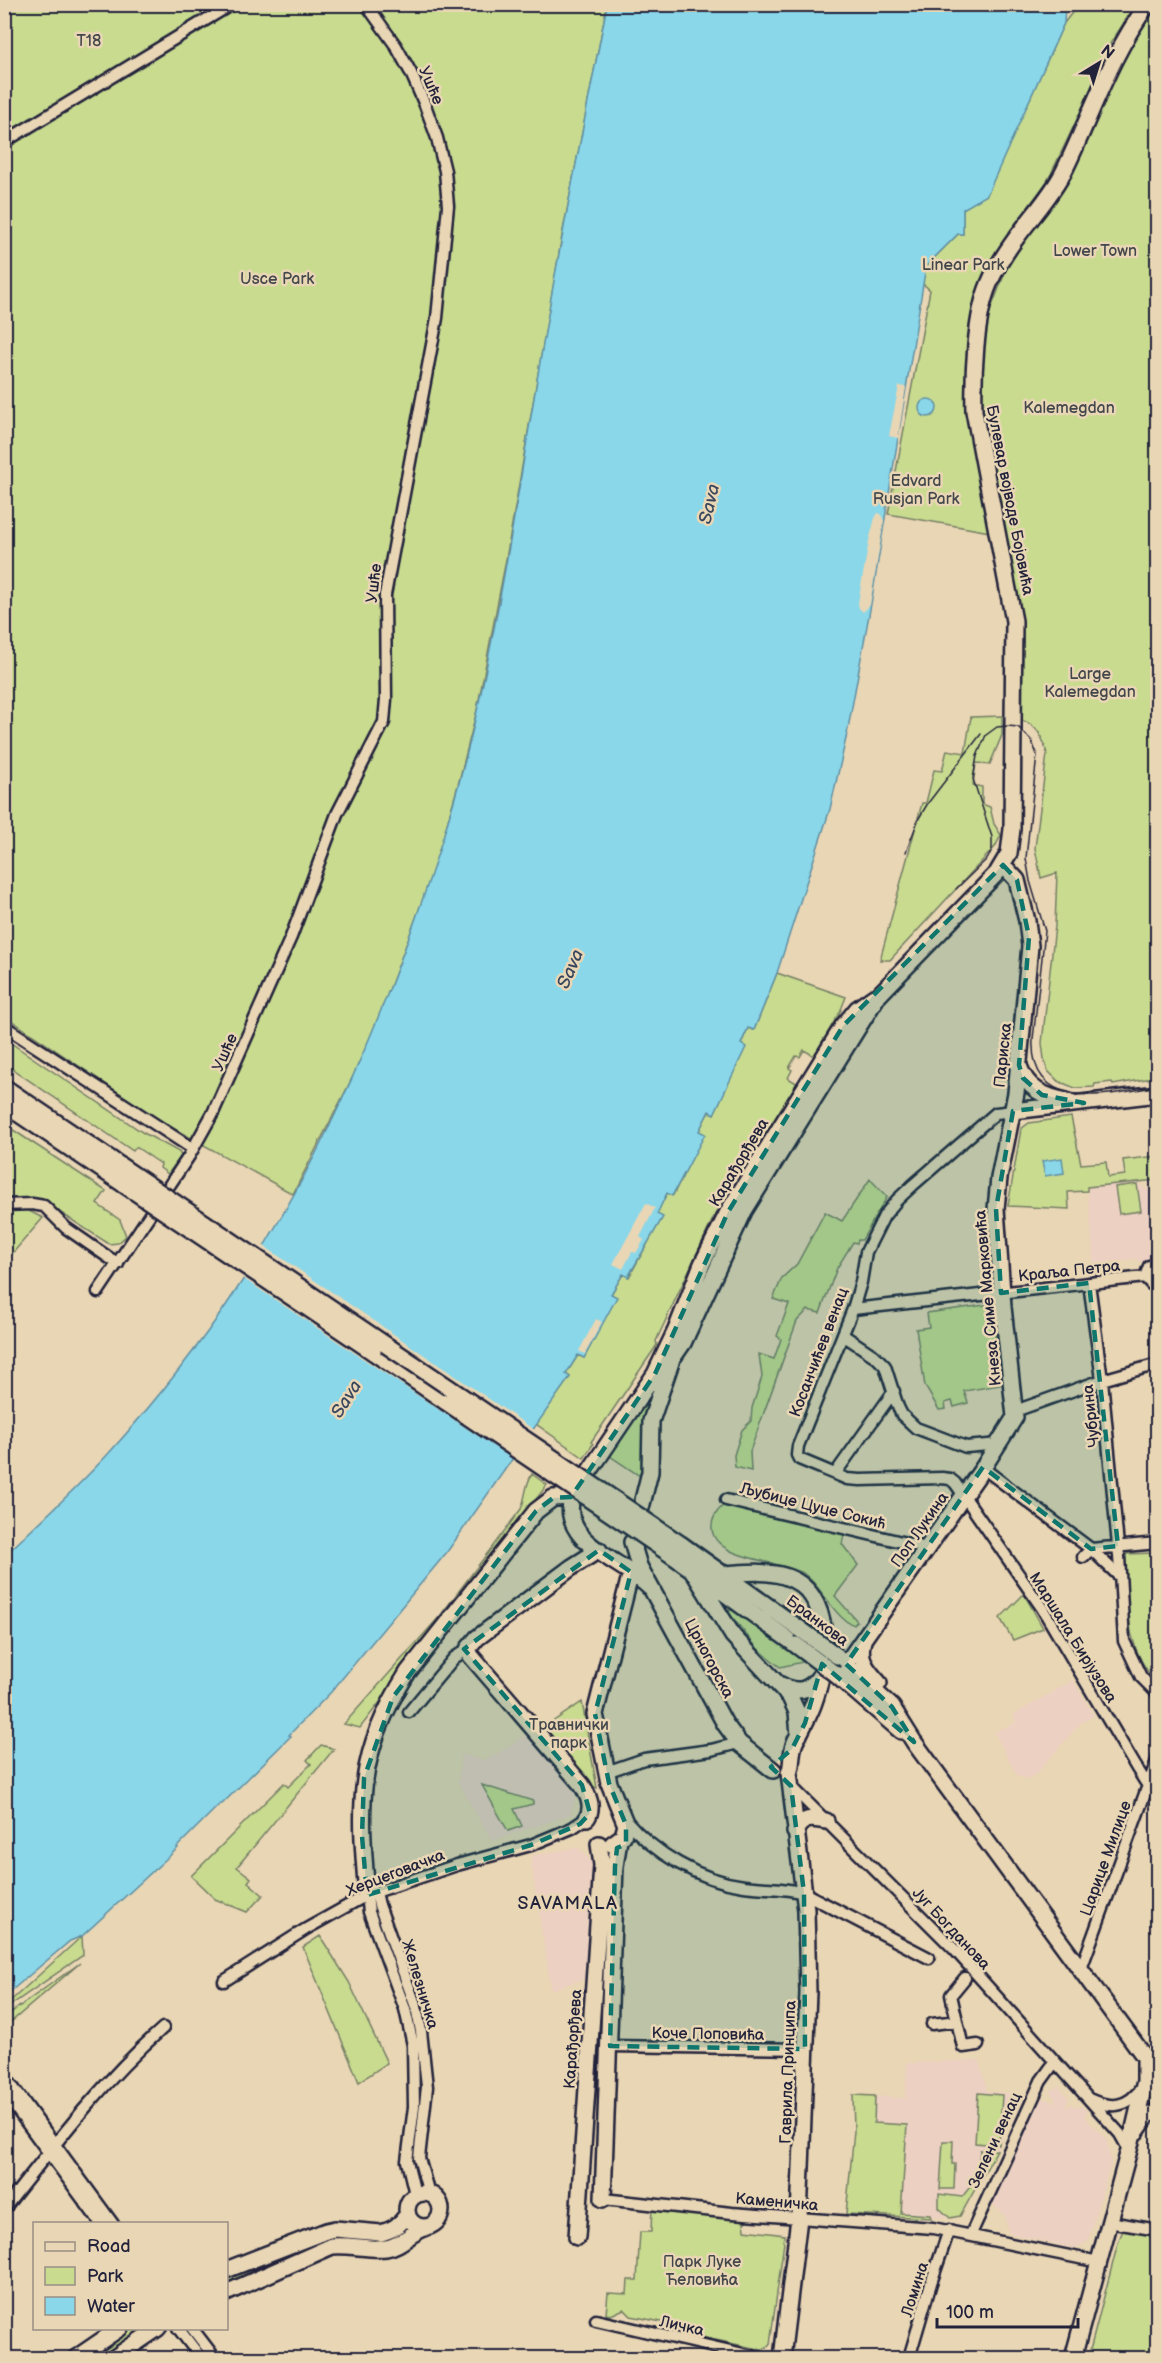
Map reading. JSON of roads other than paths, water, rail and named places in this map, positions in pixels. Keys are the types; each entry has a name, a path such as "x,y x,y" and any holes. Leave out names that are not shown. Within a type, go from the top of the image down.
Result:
{"main road":[{"name":"Булевар војводе Бојовића","path":"1003,865 1012,842 1015,642 1012,604 974,411 975,376 983,300 994,273 1013,243 1054,189 1114,57 1148,4"},
{"name":"Карађорђева","path":"572,1497 656,1374 702,1264 728,1212 843,1026 857,1010 883,990 1003,865"},
{"name":"Париска","path":"1003,865 1017,880 1027,921 1030,946 1013,1111 1158,1094"},
{"name":"Карађорђева","path":"622,1815 613,1796 606,1772 595,1714 629,1570 632,1542 650,1472 651,1421 673,1358 693,1324 722,1256 746,1208 883,990"},
{"path":"1019,1065 1023,1078 1042,1095 1084,1104"},
{"path":"4,1087 678,1550"},
{"path":"4,1104 678,1550"},
{"name":"Кнеза Симе Марковића","path":"1013,1111 999,1178 996,1209 1001,1293 1015,1411"},
{"name":"Карађорђева","path":"656,1374 673,1358"},
{"name":"Поп Лукина","path":"783,1763 835,1668 863,1641 999,1444 1014,1420 1015,1411"},
{"path":"372,1894 362,1836 364,1778 375,1737 393,1697 408,1672 536,1511 553,1498 572,1497 570,1509 572,1523 581,1536 629,1570"},
{"name":"Црногорска","path":"632,1542 639,1566 650,1588 721,1716 739,1743 783,1763"},
{"path":"589,1815 588,1797 582,1785 471,1656 468,1649 485,1632 572,1567 599,1550"},
{"name":"Бранкова","path":"678,1550 691,1569 796,1645 835,1668 892,1707 914,1742 1081,1969"},
{"name":"Бранкова","path":"678,1550 724,1574 800,1629 835,1668 914,1742"},
{"name":"Гаврила Принципа","path":"691,1569 733,1636 790,1697 797,1712 783,1763 804,1893 808,1974 799,2218 782,2358"},
{"name":"Црногорска","path":"629,1570 650,1588"},
{"path":"724,1574 763,1572 777,1574 792,1579 806,1588 815,1600 822,1615 823,1641 835,1668 809,1689 792,1690 779,1684"},
{"path":"863,1641 862,1661 885,1691 892,1707"},
{"path":"603,2199 615,1866 619,1840 625,1831 622,1815"},
{"path":"795,1832 802,1821 807,1819 826,1821"},
{"name":"Карађорђева","path":"577,2237 602,1865 596,1842 610,1845 619,1840"},
{"path":"1073,2358 1109,2222 1151,2079 1145,2058 1081,1969"},
{"path":"1131,2145 1144,2120 1158,2110"},
{"path":"228,2292 321,2249 343,2244 385,2248 399,2244 434,2224 441,2215 438,2201 429,2194 422,2193 412,2197 407,2206 407,2215 413,2224 425,2228"},
{"path":"228,2269 326,2231 335,2229 381,2233 388,2231 402,2222 407,2215"},
{"path":"76,2358 117,2330"},
{"path":"114,2358 155,2330"}],"street":[{"path":"4,142 232,4"},
{"name":"Ушће","path":"98,1292 193,1149 213,1113 267,993 337,814 385,717 385,595 436,318 448,206 445,171 437,138 425,105 396,46 366,4"},
{"path":"4,1026 193,1149"},
{"name":"Косанчићев венац","path":"964,1495 955,1483 946,1478 860,1480 835,1474 799,1459 797,1450 853,1309 866,1252 878,1226 897,1200 996,1113 1013,1111"},
{"path":"4,1204 44,1206 66,1228 118,1264"},
{"name":"Краља Петра","path":"1144,1277 1149,1266 1158,1265"},
{"name":"Краља Петра","path":"853,1309 1144,1277"},
{"name":"Краља Петра","path":"1144,1277 1151,1284 1158,1283"},
{"name":"Чубрина","path":"1089,1283 1102,1380 1118,1546 1123,1631 1128,1651 1141,1677 1158,1694"},
{"path":"843,1335 881,1362 887,1370 902,1415 916,1428 966,1447 999,1444"},
{"path":"1015,1411 1102,1380 1158,1364"},
{"path":"835,1474 894,1391"},
{"path":"983,1468 1087,1553 1120,1576"},
{"name":"Маршала Бирјузова","path":"964,1495 1042,1608 1148,1786 1158,1794"},
{"name":"Љубице Цуце Сокић","path":"726,1500 927,1548"},
{"path":"1087,1553 1118,1546 1158,1543"},
{"path":"409,1712 454,1658 468,1649"},
{"path":"606,1772 644,1759 711,1750 739,1743"},
{"name":"Царице Милице","path":"1081,1969 1158,1758"},
{"name":"Југ Богданова","path":"783,1763 826,1821 954,1949 1085,2097 1131,2145"},
{"name":"Херцеговачка","path":"224,1981 306,1929 372,1894 457,1865 531,1845 572,1828 589,1815"},
{"path":"622,1815 637,1834 662,1853 711,1878 743,1886 804,1893 929,1958"},
{"name":"Железничка","path":"372,1894 379,1905 416,2007 421,2031 427,2087 419,2158 429,2194"},
{"name":"Железничка","path":"372,1894 369,1912 405,2009 412,2045 414,2107 407,2150 408,2171 414,2190 412,2197"},
{"path":"965,1978 951,1995 963,2047 978,2045"},
{"path":"932,2024 957,2021"},
{"path":"4,2209 51,2148 121,2067 163,2028"},
{"name":"Коче Поповића","path":"610,2046 805,2049"},
{"name":"Зелени венац","path":"971,2234 1041,2081 1054,2062"},
{"path":"4,2075 100,2222"},
{"path":"1085,2097 1108,2105 1122,2105 1135,2097 1151,2079"},
{"path":"4,2092 113,2222"},
{"name":"Каменичка","path":"603,2199 949,2230"},
{"path":"1109,2222 1158,2230"},
{"path":"949,2230 1099,2262"},
{"name":"Ломина","path":"909,2358 949,2230"},
{"name":"Личка","path":"596,2320 761,2358"},
{"path":"180,2330 201,2358"},
{"path":"194,2330 215,2358"}],"water":[{"name":"Sava","path":"607,5 1065,5 1064,23 987,195 963,209 963,234 958,234 926,266 871,604 847,734 830,809 777,973 754,1030 748,1028 741,1044 746,1047 714,1114 709,1111 699,1131 705,1134 672,1196 667,1193 657,1214 663,1217 628,1277 623,1274 611,1294 617,1297 584,1358 578,1355 566,1374 570,1377 447,1552 331,1692 289,1735 291,1736 178,1848 82,1936 70,1941 5,1996 5,1555 109,1453 175,1375 221,1313 261,1251 308,1168 351,1081 388,993 436,860 477,711 506,563 562,237"},
{"path":"924,399 932,399 937,404 935,415 924,417 919,412 919,404"},
{"path":"1062,1158 1064,1173 1045,1176 1042,1161"}],"tram line":[{"path":"956,889 988,858 992,849 992,837 973,779 977,756 986,735 997,727 1018,727 1032,741 1037,755 1026,858 1030,881 1045,931 1033,1039 1035,1063 1044,1079 1058,1089 1076,1094 1118,1093 1158,1086"},
{"path":"906,852 919,818 928,803 981,734"}],"district":[{"name":"SAVAMALA","path":"568,1903"}],"park label":[{"name":"Т18","path":"89,40"},
{"name":"Lower Town","path":"1095,250"},
{"name":"Linear Park","path":"963,264"},
{"name":"Usce Park","path":"277,278"},
{"name":"Kalemegdan","path":"1069,407"},
{"name":"Edvard Rusjan Park","path":"916,489"},
{"name":"Large Kalemegdan","path":"1090,682"},
{"name":"Травнички парк","path":"569,1733"},
{"name":"Парк Луке Ћеловића","path":"702,2270"}]}
